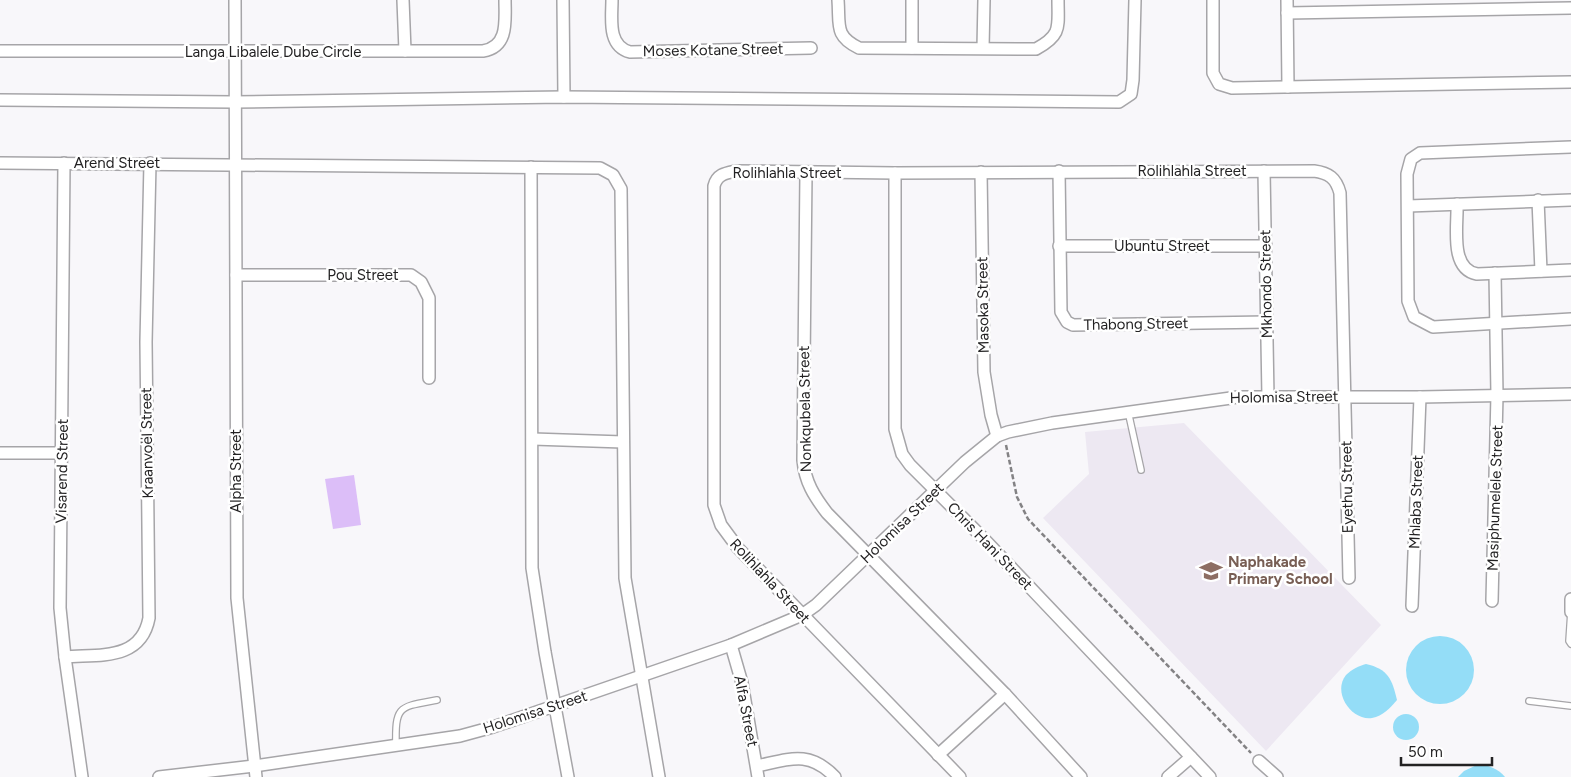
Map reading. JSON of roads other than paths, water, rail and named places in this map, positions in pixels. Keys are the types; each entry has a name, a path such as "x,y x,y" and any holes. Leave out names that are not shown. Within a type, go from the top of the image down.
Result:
{"street":[{"name":"Alpha Street","path":"235,0 234,163 237,598 255,772"},
{"path":"403,0 405,51"},
{"name":"Langa Libalele Dube Circle","path":"0,52 484,51 494,48 500,43 504,33 505,0"},
{"path":"563,0 564,97"},
{"name":"Moses Kotane Street","path":"612,0 612,32 617,44 630,52 811,48"},
{"path":"838,0 840,33 845,42 859,48 1036,49 1051,40 1058,28 1058,0"},
{"path":"912,0 912,48"},
{"path":"983,48 984,0"},
{"path":"0,100 234,102 564,97 1119,102 1131,94 1135,0"},
{"path":"1213,0 1213,73 1220,84 1232,88 1571,82"},
{"path":"1287,0 1288,87"},
{"path":"1360,0 1361,12"},
{"path":"1287,14 1361,12 1433,6 1571,8"},
{"path":"1571,147 1420,153 1411,159 1408,167 1408,301 1411,314 1418,321 1433,327 1571,319"},
{"name":"Arend Street","path":"0,163 234,163 600,168 613,175 620,185 623,255 625,578 659,777"},
{"name":"Visarend Street","path":"64,163 60,578 65,657 82,777"},
{"name":"Kraanvoël Street","path":"65,657 128,649 140,641 146,632 149,618 146,342 150,163"},
{"path":"531,167 532,568 568,777"},
{"name":"Mkhondo Street","path":"1264,171 1268,397"},
{"name":"Masoka Street","path":"981,172 984,372 991,415 1000,435"},
{"name":"Thabong Street","path":"1058,172 1062,316 1069,324 1267,322"},
{"name":"Rolihlahla Street","path":"959,777 738,548 721,525 716,510 714,186 716,179 727,173 1323,172 1332,177 1338,186 1345,396"},
{"name":"Nonkqubela Street","path":"806,173 804,472 816,499 868,555 1005,694 1082,777"},
{"name":"Chris Hani Street","path":"895,173 895,429 902,454 910,465 1210,777"},
{"path":"1538,200 1541,271"},
{"path":"1408,206 1571,200"},
{"path":"1457,204 1458,249 1461,264 1471,272 1495,274 1571,270"},
{"name":"Ubuntu Street","path":"1059,246 1266,246"},
{"name":"Masiphumelele Street","path":"1492,601 1498,395 1495,274"},
{"name":"Pou Street","path":"236,275 411,275 421,282 429,298 429,378"},
{"name":"Holomisa Street","path":"166,776 255,772 460,736 556,706 731,645 802,615 826,596 936,490 1000,435 1052,423 1196,401 1268,397 1420,397 1571,394"},
{"name":"Eyethu Street","path":"1345,396 1348,578"},
{"name":"Mhlaba Street","path":"1412,606 1420,397"},
{"path":"533,439 624,442"},
{"path":"0,452 62,453"},
{"path":"1571,599 1571,612"},
{"name":"Alfa Street","path":"731,645 742,683 758,772"},
{"path":"938,755 1005,694"},
{"path":"1168,777 1191,757"},
{"path":"758,772 801,758 818,762 835,777"},
{"path":"1259,761 1277,777"}],"lane":[{"path":"1128,412 1141,470"},
{"path":"1571,612 1569,641 1571,644"},
{"path":"396,746 396,724 402,710 411,705 437,700"},
{"path":"1529,702 1571,706"}],"water":[{"path":"1447,636 1459,642 1468,651 1474,663 1472,683 1464,694 1447,704 1433,704 1416,694 1408,683 1406,663 1416,646 1427,638"},
{"path":"1366,664 1379,669 1388,676 1397,700 1383,714 1372,718 1364,718 1351,710 1346,704 1341,689 1346,675"},
{"path":"1406,714 1415,718 1419,727 1415,736 1406,740 1397,736 1393,727 1397,718"},
{"path":"1479,764 1493,768 1505,777 1458,777 1464,771"}],"place":[{"name":"Naphakade Primary School","path":"1211,571"}]}
